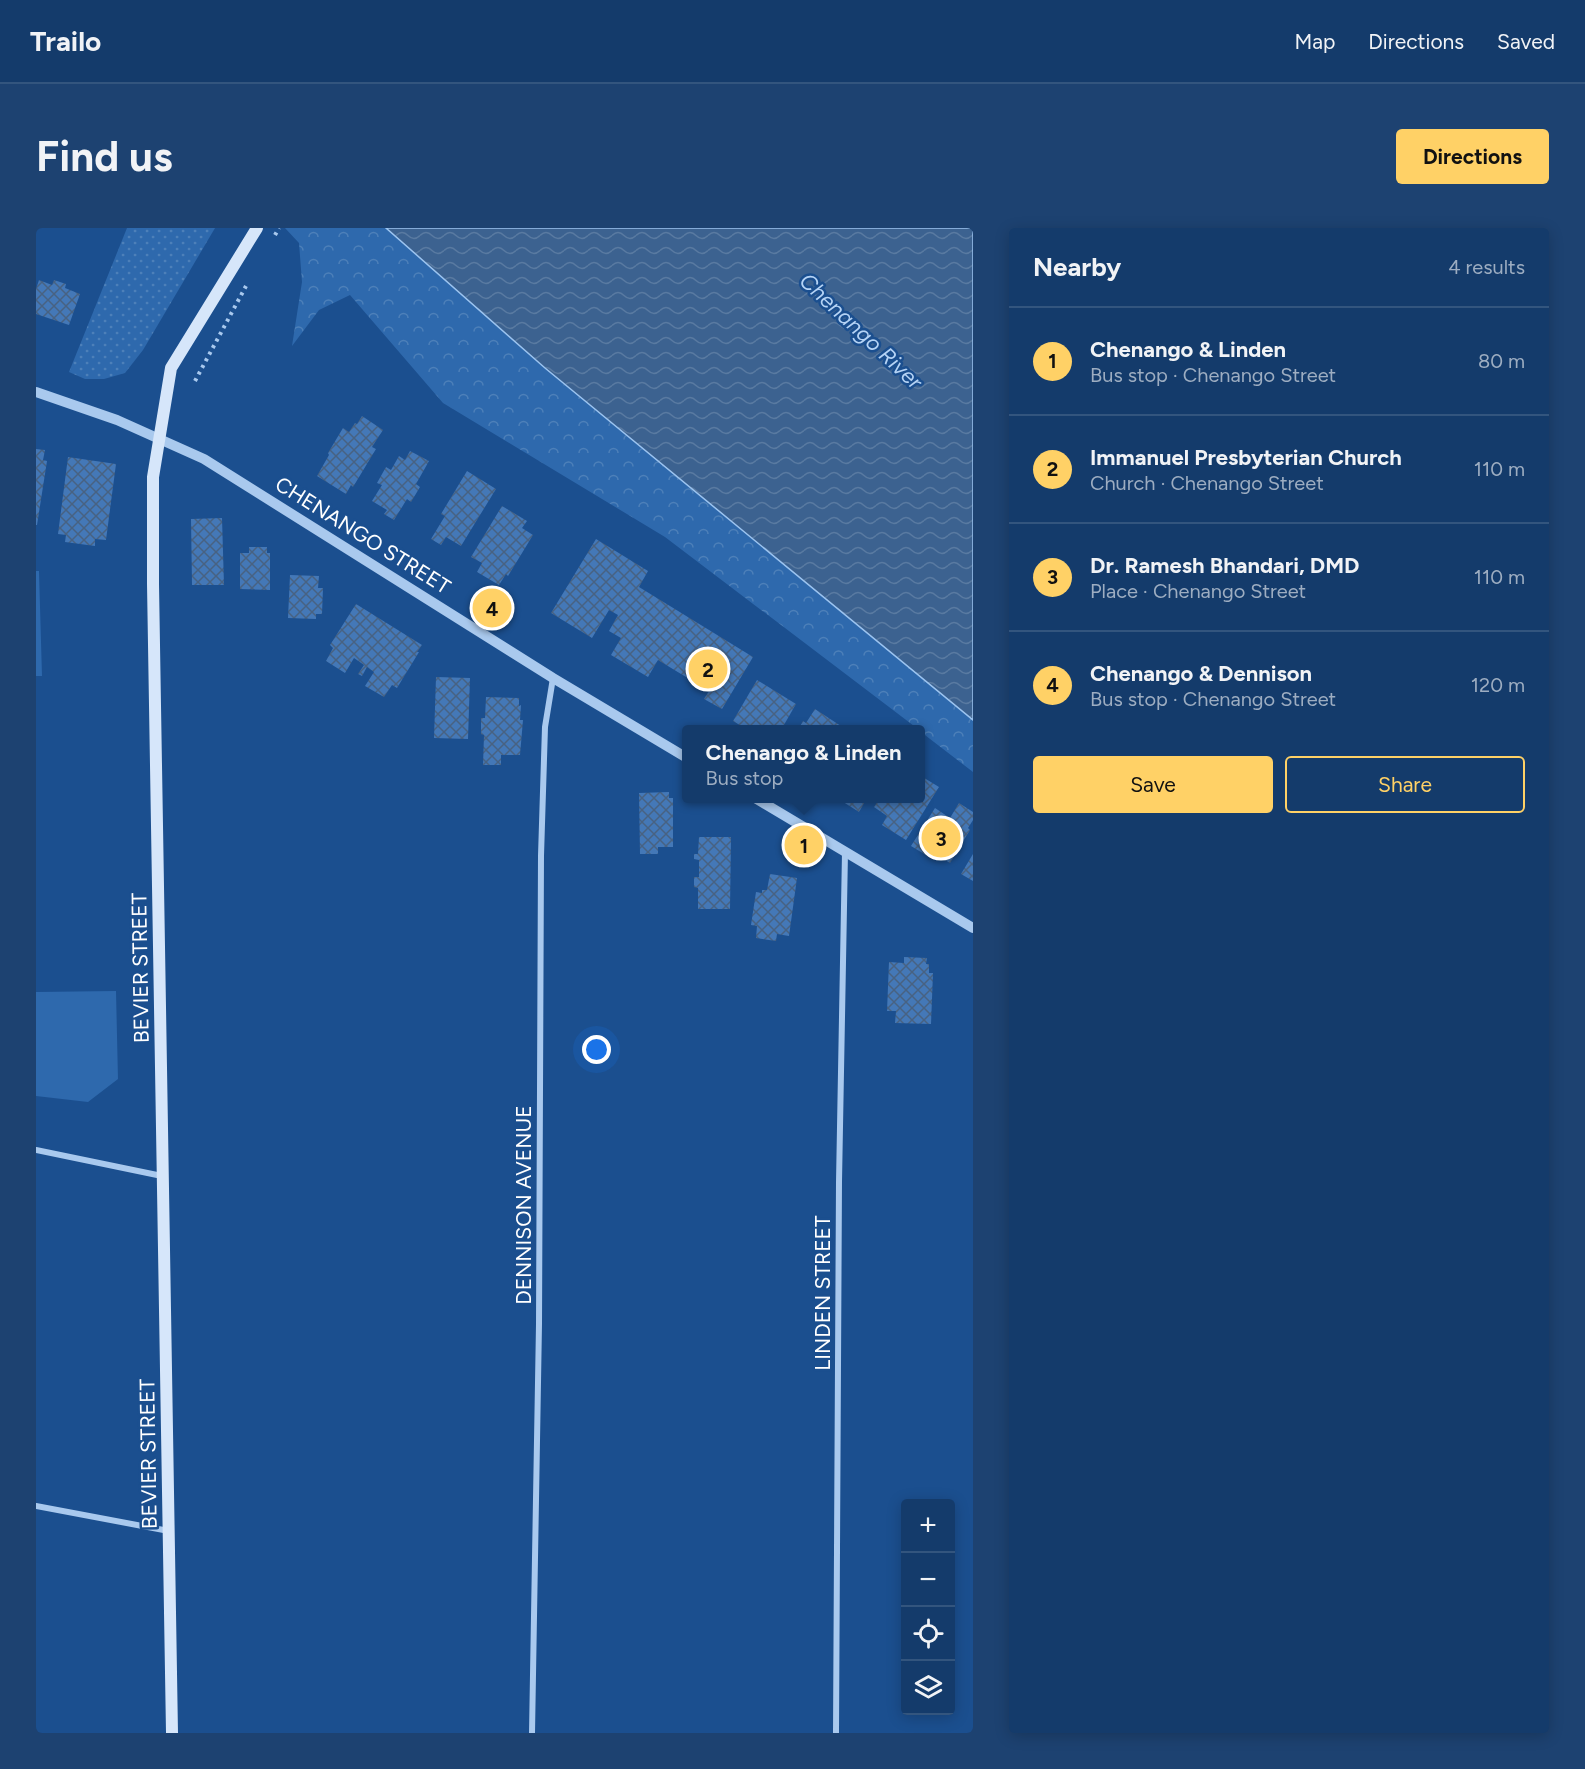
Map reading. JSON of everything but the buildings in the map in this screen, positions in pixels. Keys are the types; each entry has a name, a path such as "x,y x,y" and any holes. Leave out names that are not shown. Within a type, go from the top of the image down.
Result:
{"main road":[{"name":"BEVIER STREET","path":"172,1733 153,477 171,368 257,228"}],"street":[{"name":"CHENANGO STREET","path":"36,392 117,420 214,465 553,678 682,755"},
{"name":"DENNISON AVENUE","path":"532,1733 539,1324 541,856 545,727 553,678"},
{"path":"763,803 973,928"},
{"name":"LINDEN STREET","path":"836,1733 839,1182 845,852"},
{"path":"36,1150 162,1176"},
{"path":"36,1506 169,1532"}],"path":[{"path":"195,381 247,284"}],"green space":[{"path":"127,228 215,228 143,350 125,373 104,379 85,379 69,372"},
{"path":"285,228 386,228 545,368 973,720 973,772 925,735 925,725 913,725 665,537 443,403 350,295 319,310 292,346 302,282 299,243"},
{"path":"36,571 39,571 42,676 36,676"},
{"path":"116,991 118,1079 88,1102 36,1096 36,992"}],"water":[{"name":"Chenango River","path":"386,228 973,228 973,720 545,368"}],"place":[{"name":"Chenango & Dennison","path":"492,608"},
{"name":"Immanuel Presbyterian Church","path":"708,669"},
{"name":"Dr. Ramesh Bhandari, DMD","path":"941,838"},
{"name":"Chenango & Linden","path":"804,845"}]}
